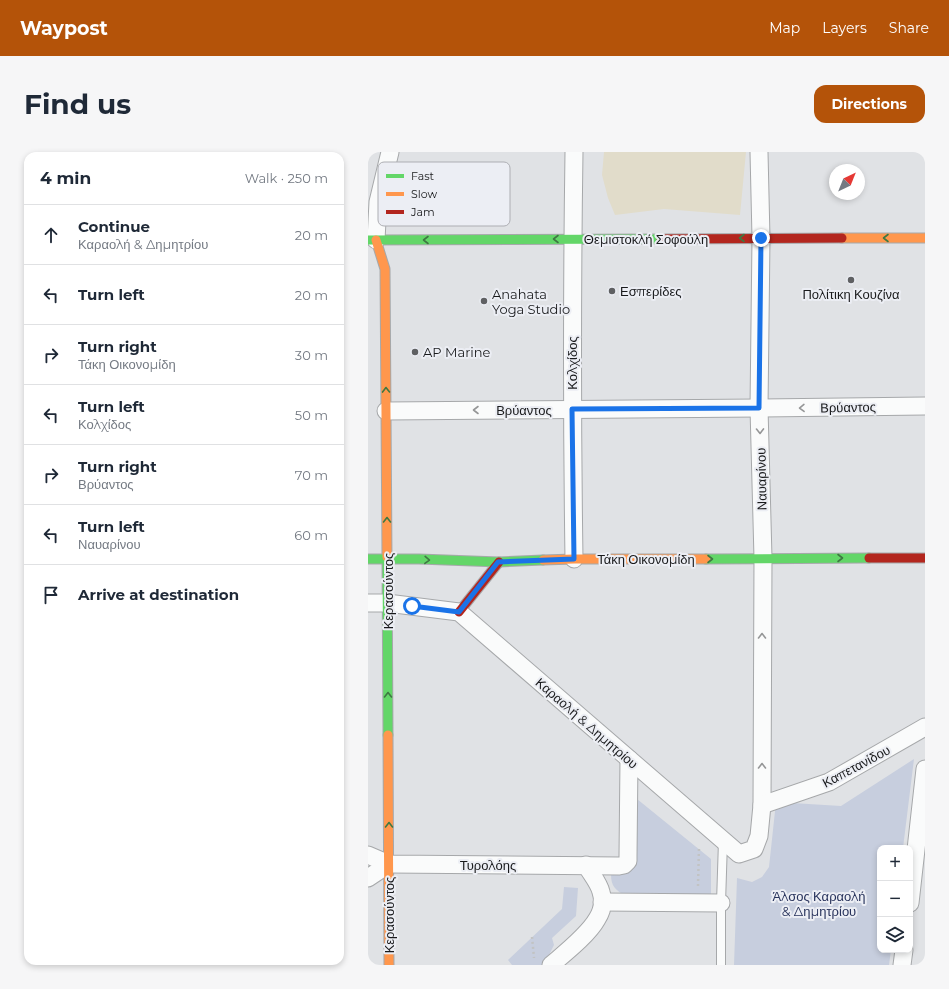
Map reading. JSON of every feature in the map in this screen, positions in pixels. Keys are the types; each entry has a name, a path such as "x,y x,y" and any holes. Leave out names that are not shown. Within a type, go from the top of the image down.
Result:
{"main road":[{"name":"Θεμιστοκλή Σοφούλη","path":"371,244 572,239 925,238"},
{"name":"Κερασούντος","path":"371,244 385,269 388,560 389,965"},
{"name":"Τάκη Οικονομίδη","path":"368,559 498,562 574,559 925,558"},
{"path":"459,612 498,562"}],"street":[{"path":"388,162 390,152"},
{"name":"Κολχίδος","path":"574,152 572,239 574,559"},
{"name":"Ναυαρίνου","path":"759,152 761,238 759,408 762,558 762,805"},
{"path":"371,244 378,202"},
{"name":"Βρύαντος","path":"386,411 925,406"},
{"path":"368,603 387,603 459,612"},
{"name":"Καραολή & Δημητρίου","path":"459,612 739,854 754,849 759,836 762,805"},
{"name":"Καπετανίδου","path":"762,805 829,782 925,728"},
{"name":"Τυρολόης","path":"389,864 586,866 619,866 624,864 628,861 629,759"},
{"path":"913,890 920,858 925,769"},
{"path":"368,855 389,864"},
{"path":"368,878 389,864"},
{"path":"551,965 580,939 597,920 601,911 601,892 586,866"},
{"path":"602,902 721,903"},
{"path":"902,965 904,953"}],"lane":[{"path":"721,965 723,840"}],"path":[{"path":"698,903 699,848"},
{"path":"532,937 535,965"}],"green space":[{"name":"Άλσος Καραολή & Δημητρίου","path":"914,759 903,845 877,845 877,953 891,953 889,965 734,965 737,878 752,882 762,877 769,867 776,802 841,806"},
{"path":"637,799 711,859 711,897 626,896 614,887 611,874 628,873 634,866 637,858"},
{"path":"564,887 578,888 576,916 552,938 554,945 544,965 512,965 508,960 562,909"}],"sand":[{"path":"604,152 746,152 740,215 664,209 615,215 608,198 602,175"}],"traffic: fast":[{"path":"368,240 661,239"},
{"path":"387,557 388,735"},
{"path":"706,559 869,558"},
{"path":"368,559 499,562 543,560"}],"traffic: slow":[{"path":"842,238 925,238"},
{"path":"376,240 385,269 387,557"},
{"path":"543,560 706,559"},
{"path":"388,735 389,965"}],"traffic: jam":[{"path":"661,239 842,238"},
{"path":"869,558 925,558"},
{"path":"459,612 499,562"}],"place":[{"name":"Πολίτικη Κουζίνα","path":"851,280"},
{"name":"Εσπερίδες","path":"612,291"},
{"name":"Anahata Yoga Studio","path":"484,301"},
{"name":"AP Marine","path":"415,352"}],"route":[{"path":"412,606 459,612 498,562 574,559 572,409 759,408 761,238"}]}
